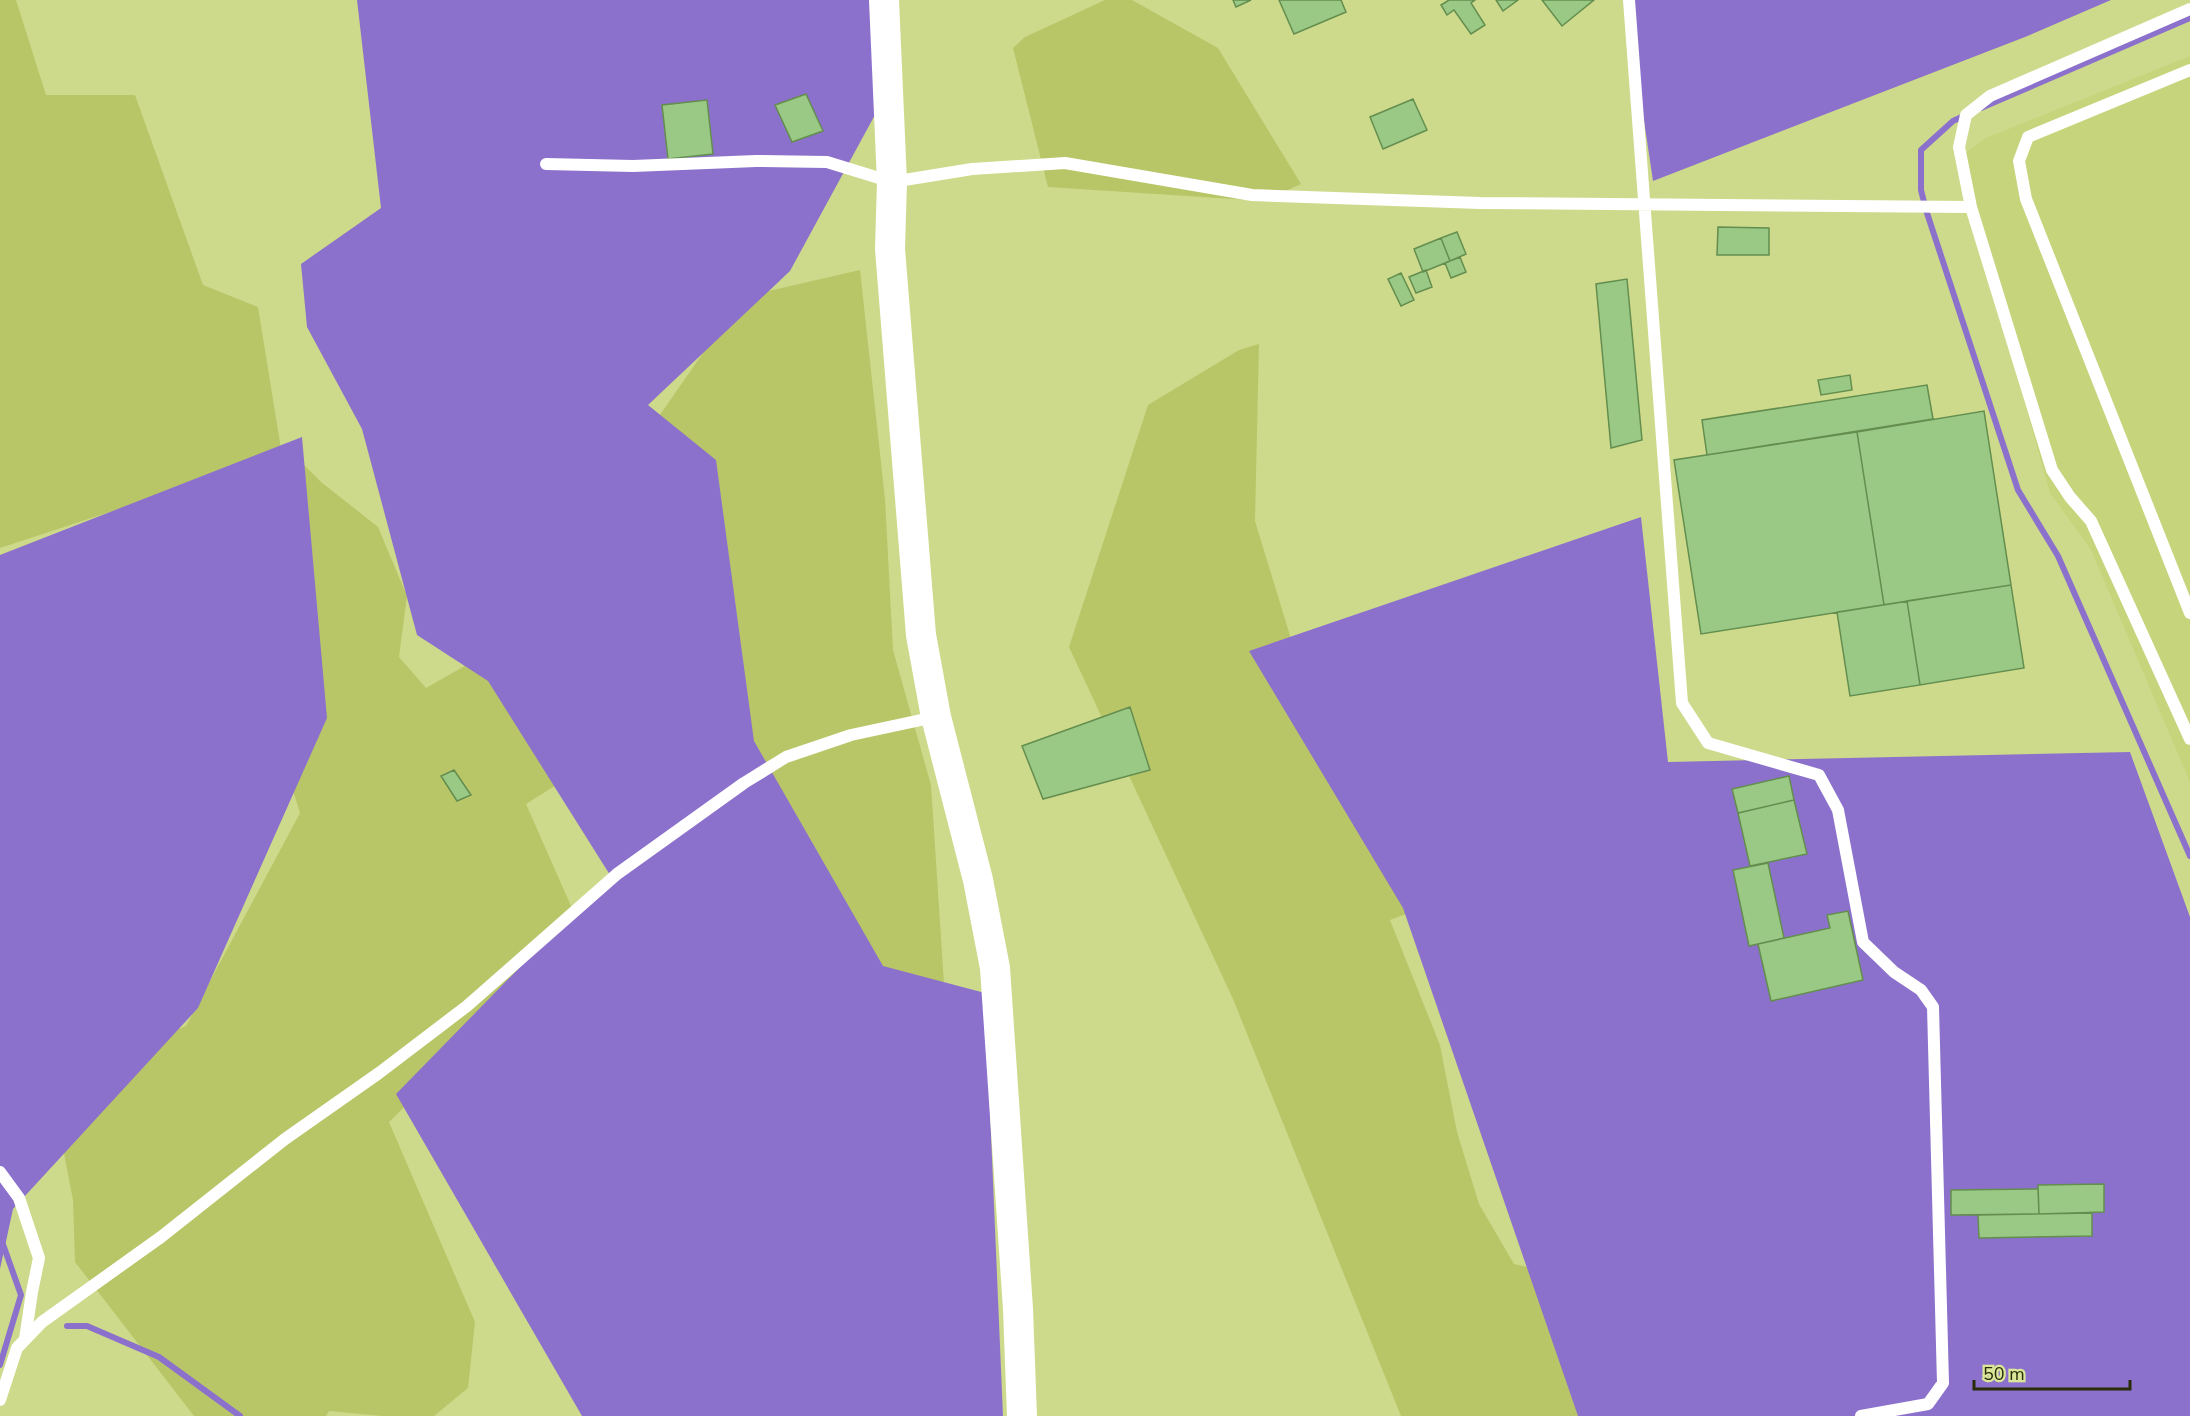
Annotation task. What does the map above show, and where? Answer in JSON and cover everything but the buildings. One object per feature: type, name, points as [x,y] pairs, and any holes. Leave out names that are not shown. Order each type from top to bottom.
[{"type":"street","points":[[884,0],[892,182],[890,249],[921,634],[936,717],[978,880],[995,968],[1018,1310],[1022,1416]]},
{"type":"lane","points":[[1629,0],[1682,703],[1708,743],[1819,775],[1838,810],[1863,942],[1894,972],[1921,990],[1933,1007],[1943,1383],[1928,1404],[1861,1416]]},
{"type":"lane","points":[[2190,9],[1990,96],[1966,116],[1959,147],[1971,207],[2052,470],[2070,497],[2091,521],[2190,739]]},
{"type":"lane","points":[[2190,70],[2028,137],[2019,161],[2026,199],[2190,613]]},
{"type":"lane","points":[[546,164],[633,166],[756,161],[827,162],[892,182],[972,169],[1065,163],[1252,195],[1480,203],[1971,207]]},
{"type":"lane","points":[[0,1400],[17,1348],[42,1322],[161,1237],[285,1139],[379,1073],[467,1006],[617,874],[744,783],[786,757],[851,735],[936,717]]},
{"type":"lane","points":[[0,1172],[19,1198],[39,1258],[25,1339]]},
{"type":"shaded area","points":[[0,0],[16,0],[46,95],[135,95],[203,285],[258,307],[282,455],[290,451],[321,482],[378,527],[407,596],[399,657],[426,688],[648,562],[648,432],[742,297],[860,270],[885,499],[893,650],[931,785],[947,1029],[827,942],[668,715],[526,804],[583,933],[389,1122],[475,1322],[468,1388],[434,1416],[382,1416],[329,1411],[326,1416],[194,1416],[75,1262],[73,1200],[50,1080],[186,1026],[300,813],[233,597],[220,476],[0,548]]},
{"type":"shaded area","points":[[357,0],[878,0],[882,102],[790,271],[648,405],[716,460],[754,741],[883,966],[985,993],[1003,1416],[582,1416],[396,1094],[610,875],[488,681],[417,635],[362,429],[307,327],[301,264],[381,208]]},
{"type":"shaded area","points":[[1105,0],[1132,0],[1218,48],[1301,184],[1264,201],[1048,187],[1013,48],[1025,37]]},
{"type":"shaded area","points":[[1626,0],[2111,0],[2025,37],[1653,181]]},
{"type":"shaded area","points":[[2190,56],[2190,782],[2091,550],[2050,493],[1956,160],[1986,138]]},
{"type":"shaded area","points":[[1259,344],[1255,521],[1310,701],[1449,898],[1390,920],[1440,1045],[1457,1132],[1479,1204],[1514,1264],[1558,1274],[1579,1416],[1401,1416],[1233,999],[1069,647],[1148,405],[1239,350]]},
{"type":"shaded area","points":[[302,437],[327,718],[198,1008],[13,1209],[0,1269],[0,555]]},
{"type":"shaded area","points":[[1641,517],[1668,762],[2130,752],[2190,917],[2190,1416],[1578,1416],[1403,908],[1249,651]]},
{"type":"waterway","points":[[1981,108],[2190,18]]},
{"type":"waterway","points":[[1966,115],[1953,121],[1921,150],[1921,190],[1926,210],[2018,490],[2058,556],[2190,856]]},
{"type":"waterway","points":[[0,1236],[21,1295],[0,1365]]},
{"type":"waterway","points":[[67,1326],[87,1326],[159,1357],[240,1416]]}]
